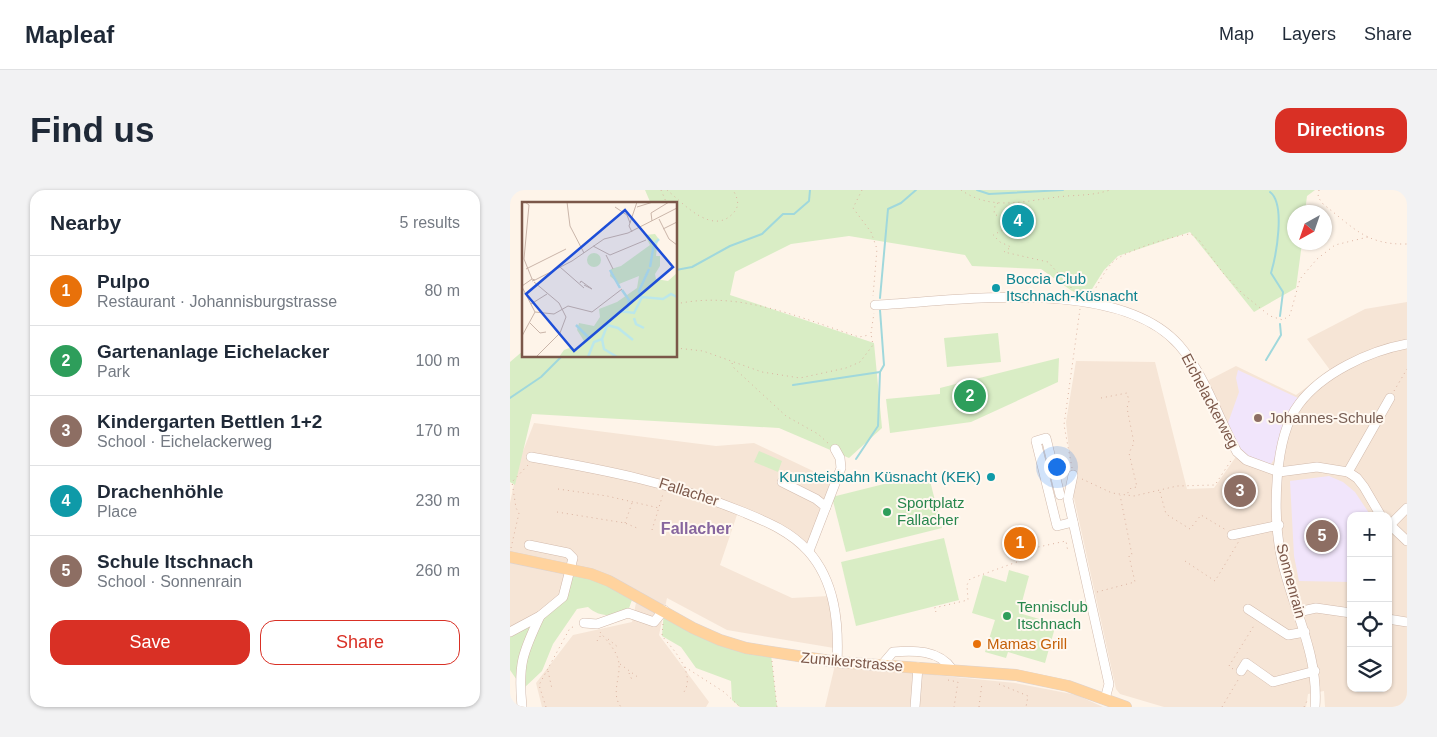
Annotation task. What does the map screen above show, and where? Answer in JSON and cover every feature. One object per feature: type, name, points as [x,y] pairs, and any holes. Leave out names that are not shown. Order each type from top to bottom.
[{"type":"main road","name":"Zumikerstrasse","points":[[510,557],[591,574],[626,589],[693,628],[720,640],[772,653],[837,662],[918,667],[950,674],[983,672],[1016,674],[1051,682],[1126,707]]},
{"type":"street","name":"Eichelackerweg","points":[[875,305],[1039,298],[1083,302],[1140,316],[1168,333],[1190,361],[1237,452],[1246,460],[1279,472],[1317,467],[1348,472]]},
{"type":"street","name":"Sonnenrain","points":[[1315,707],[1315,672],[1281,554],[1278,525],[1279,472],[1289,422],[1299,404],[1317,386],[1370,355],[1407,344]]},
{"type":"street","points":[[1379,512],[1364,487],[1357,478],[1348,472],[1390,398]]},
{"type":"street","points":[[1060,495],[1046,438],[1036,441],[1057,526],[1073,522]]},
{"type":"street","points":[[809,551],[841,468],[840,458],[835,449]]},
{"type":"street","name":"Fallacher","points":[[531,457],[624,474],[666,484],[712,499],[777,526],[793,536],[809,551],[825,578],[832,595],[836,612],[837,662]]},
{"type":"street","points":[[1074,475],[1068,499],[1108,684],[1105,699]]},
{"type":"street","points":[[782,482],[816,499],[826,507]]},
{"type":"street","points":[[1050,497],[1070,492]]},
{"type":"street","points":[[1392,521],[1407,508]]},
{"type":"street","points":[[1232,534],[1278,525]]},
{"type":"street","points":[[1392,527],[1407,541]]},
{"type":"street","points":[[510,632],[540,616],[563,597],[571,570],[573,558],[568,553],[529,545]]},
{"type":"street","points":[[1298,612],[1316,608],[1347,612]]},
{"type":"street","points":[[1248,609],[1288,635],[1305,632]]},
{"type":"street","points":[[584,623],[597,624],[628,613],[654,622],[664,610]]},
{"type":"street","points":[[522,707],[519,676],[524,650],[540,616]]},
{"type":"street","points":[[1392,620],[1407,622]]},
{"type":"street","points":[[881,666],[893,652],[931,653],[946,661],[950,674]]},
{"type":"street","points":[[1241,671],[1246,663],[1273,682],[1315,672]]},
{"type":"street","points":[[915,707],[918,667]]},
{"type":"path","points":[[661,190],[666,202]]},
{"type":"path","points":[[667,190],[702,217],[716,222],[729,218],[737,208],[737,197],[733,190]]},
{"type":"path","points":[[678,348],[703,351],[762,372],[800,378],[846,368],[860,362],[873,345],[870,334],[875,305],[873,299],[877,248],[871,232],[853,208],[862,190]]},
{"type":"path","points":[[961,190],[982,201],[1014,204],[1068,196],[1094,195],[1110,190]]},
{"type":"path","points":[[1319,190],[1318,196],[1323,204],[1368,238],[1386,244],[1407,244]]},
{"type":"path","points":[[998,203],[995,205],[994,214],[1015,224],[993,236],[1011,247],[1004,252],[1048,262],[1083,302]]},
{"type":"path","points":[[1237,452],[1215,485],[1193,485],[1126,495],[1112,493],[1074,475],[1064,425],[1083,302],[1118,258],[1160,242],[1191,234],[1199,240],[1223,273],[1243,294],[1270,316],[1283,320],[1290,315],[1300,279],[1317,259],[1335,245],[1368,238]]},
{"type":"path","points":[[678,304],[713,299],[758,305],[859,337],[870,334]]},
{"type":"path","points":[[732,362],[734,368],[784,414],[818,434],[835,449]]},
{"type":"path","points":[[1390,398],[1407,368]]},
{"type":"path","points":[[1100,398],[1128,393],[1130,401],[1126,408],[1134,443],[1129,453],[1137,487],[1131,488],[1126,495]]},
{"type":"path","points":[[510,550],[519,513],[516,508],[511,482],[528,466],[531,457]]},
{"type":"path","points":[[652,530],[666,484]]},
{"type":"path","points":[[558,489],[659,508]]},
{"type":"path","points":[[1160,491],[1166,514],[1190,530],[1201,515],[1232,534]]},
{"type":"path","points":[[1089,594],[1135,582],[1129,556],[1132,555],[1120,494]]},
{"type":"path","points":[[625,523],[632,502]]},
{"type":"path","points":[[557,512],[625,523],[636,528]]},
{"type":"path","points":[[1185,561],[1215,582],[1245,532]]},
{"type":"path","points":[[936,612],[934,608],[968,600],[968,581],[1025,559],[1029,549],[1066,541],[1068,552]]},
{"type":"path","points":[[664,610],[662,636],[684,662],[687,688],[684,692]]},
{"type":"path","points":[[1222,707],[1241,676],[1241,671],[1236,671],[1229,666],[1260,617]]},
{"type":"path","points":[[546,707],[539,685],[570,628],[584,623]]},
{"type":"path","points":[[597,624],[602,634],[620,648]]},
{"type":"path","points":[[597,640],[602,634]]},
{"type":"path","points":[[608,639],[619,664],[629,673],[639,678]]},
{"type":"path","points":[[772,659],[777,707]]},
{"type":"path","points":[[617,707],[615,688],[619,664]]},
{"type":"path","points":[[685,667],[724,692],[740,707]]},
{"type":"path","points":[[548,670],[552,689]]},
{"type":"path","points":[[980,707],[983,672]]},
{"type":"path","points":[[629,673],[633,682]]},
{"type":"path","points":[[950,674],[958,682],[954,707]]},
{"type":"path","points":[[998,683],[1028,696],[1026,707]]},
{"type":"path","points":[[1304,707],[1308,699]]},
{"type":"path","points":[[618,704],[621,707]]},
{"type":"shaded area","points":[[1407,302],[1407,707],[1325,707],[1324,691],[1308,694],[1306,707],[1164,707],[1120,694],[1116,689],[1074,498],[1066,422],[1076,361],[1155,362],[1187,489],[1214,488],[1240,451],[1205,382],[1236,366],[1296,395],[1330,370],[1307,339],[1365,309]]},
{"type":"shaded area","name":"Johannes-Schule","points":[[1238,370],[1298,398],[1288,413],[1275,458],[1271,464],[1248,458],[1239,448],[1228,423],[1239,392],[1236,378]]},
{"type":"shaded area","points":[[534,423],[716,446],[754,443],[832,480],[807,545],[740,506],[720,565],[792,598],[829,596],[834,613],[834,648],[727,630],[667,598],[659,635],[709,702],[706,707],[542,707],[536,683],[573,635],[632,622],[637,598],[563,597],[510,632],[510,503],[518,464]]},
{"type":"shaded area","points":[[1329,476],[1343,482],[1355,492],[1368,512],[1347,512],[1347,582],[1299,581],[1294,556],[1290,481]]},
{"type":"shaded area","points":[[835,665],[1015,683],[1077,695],[1103,707],[825,707]]},
{"type":"green space","points":[[645,190],[1315,190],[1307,196],[1306,205],[1287,205],[1287,250],[1301,250],[1296,288],[1254,312],[1190,232],[1118,256],[1104,270],[1087,297],[1072,291],[1041,269],[972,266],[965,255],[849,236],[791,244],[735,272],[730,295],[874,343],[882,428],[849,458],[779,428],[532,414],[515,485],[510,482],[510,362],[522,352],[522,358],[678,358],[678,202],[650,202]]},
{"type":"green space","points":[[998,333],[1001,362],[947,367],[944,338]]},
{"type":"green space","points":[[1059,358],[1058,382],[971,422],[890,433],[886,399],[940,394],[940,388]]},
{"type":"green space","points":[[759,451],[782,461],[778,472],[754,462]]},
{"type":"green space","name":"Sportplatz Fallacher","points":[[928,473],[942,528],[846,552],[832,497]]},
{"type":"green space","points":[[944,538],[959,600],[856,626],[841,562]]},
{"type":"green space","points":[[571,570],[633,597],[628,611],[607,615],[597,613],[588,607],[577,609],[553,644],[542,671],[523,689],[510,670],[510,632],[554,606]]},
{"type":"green space","name":"Tennisclub Itschnach","points":[[1009,570],[1029,576],[1019,613],[1056,624],[1045,663],[1008,652],[1006,658],[985,652],[995,620],[972,613],[983,575],[1006,582]]},
{"type":"green space","points":[[664,610],[693,628],[771,654],[777,707],[740,707],[732,700],[731,681],[696,668],[681,647],[662,636]]},
{"type":"waterway","points":[[678,270],[692,267],[730,246],[762,234],[783,214],[794,214],[809,201],[810,190]]},
{"type":"waterway","points":[[880,298],[888,209],[901,203],[916,190]]},
{"type":"waterway","points":[[977,190],[989,194],[1063,190]]},
{"type":"waterway","points":[[1270,192],[1275,198],[1279,218],[1277,243],[1271,273],[1283,292],[1280,316]]},
{"type":"waterway","points":[[856,459],[878,426],[880,372],[884,365],[880,310]]},
{"type":"waterway","points":[[1266,360],[1281,335],[1280,324]]},
{"type":"waterway","points":[[510,398],[541,377],[560,358]]},
{"type":"waterway","points":[[793,385],[880,372]]},
{"type":"place","name":"Drachenhöhle","points":[[1018,221]]},
{"type":"place","name":"Boccia Club Itschnach-Küsnacht","points":[[996,288]]},
{"type":"place","name":"Gartenanlage Eichelacker","points":[[970,396]]},
{"type":"place","name":"Johannes-Schule","points":[[1258,418]]},
{"type":"place","name":"Kunsteisbahn Küsnacht (KEK)","points":[[991,477]]},
{"type":"place","name":"Kindergarten Bettlen 1+2","points":[[1240,491]]},
{"type":"place","name":"Sportplatz Fallacher","points":[[887,512]]},
{"type":"place","name":"Schule Itschnach","points":[[1322,536]]},
{"type":"place","name":"Pulpo","points":[[1020,543]]},
{"type":"place","name":"Tennisclub Itschnach","points":[[1007,616]]},
{"type":"place","name":"Mamas Grill","points":[[977,644]]},
{"type":"district","name":"Fallacher","points":[[696,528]]}]
